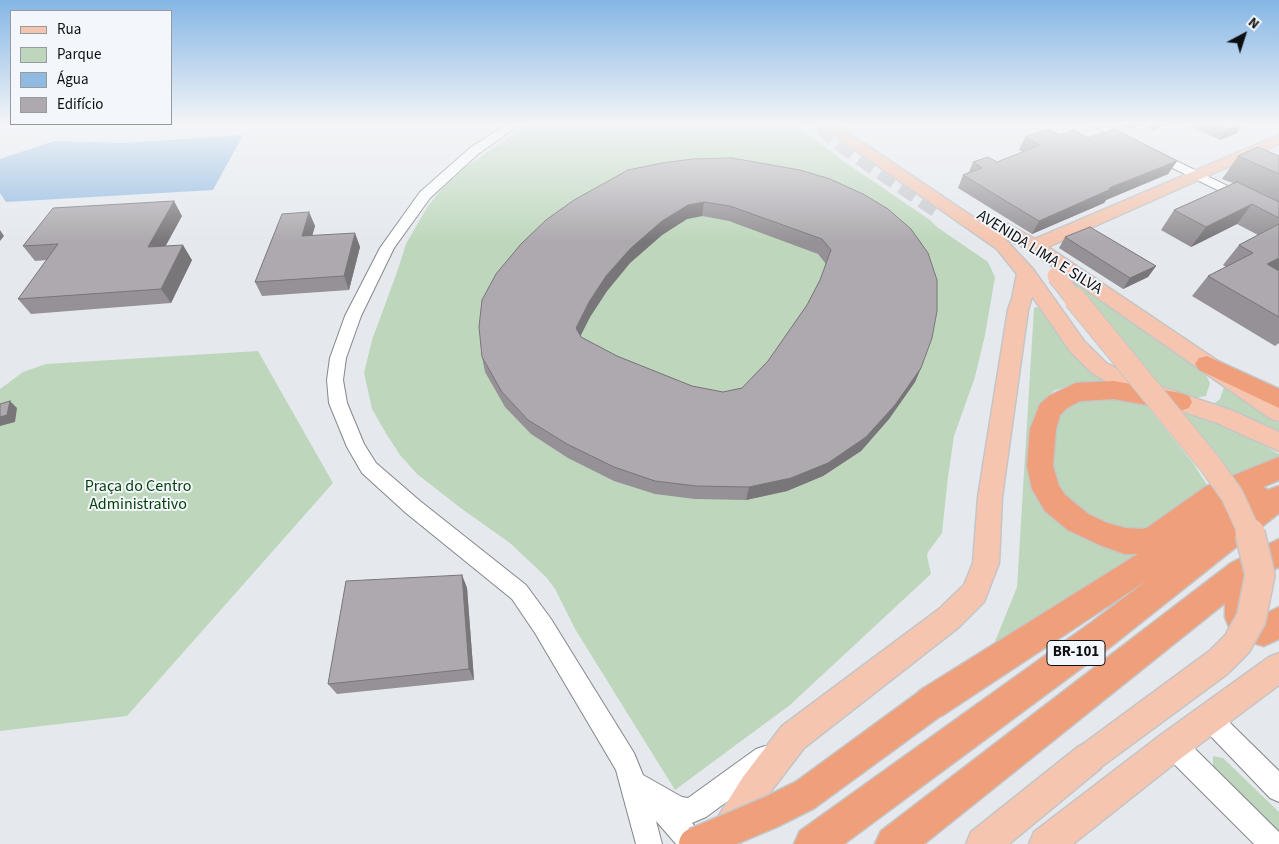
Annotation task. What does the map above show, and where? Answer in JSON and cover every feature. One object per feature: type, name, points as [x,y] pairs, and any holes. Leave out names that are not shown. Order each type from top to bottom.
[{"type":"highway","points":[[1204,362],[1270,400]]},
{"type":"highway","points":[[1180,402],[1114,390],[1076,392],[1058,402],[1048,411],[1043,429],[1040,466],[1046,489],[1055,503],[1078,522],[1100,534],[1125,541],[1142,542],[1155,538],[1166,531],[1215,495],[1279,468]]},
{"type":"highway","points":[[694,844],[771,812],[805,795],[931,703],[1209,525],[1241,502],[1279,485]]},
{"type":"highway","name":"BR-101","points":[[813,844],[1103,634],[1279,497]]},
{"type":"highway","name":"BR-101","points":[[894,844],[1139,650],[1241,572],[1279,552]]},
{"type":"highway","points":[[1241,572],[1240,618],[1242,622],[1254,629],[1264,631],[1279,622]]},
{"type":"main road","name":"AVENIDA LIMA E SILVA","points":[[884,163],[995,238],[1010,251],[1077,346],[1099,368],[1133,386],[1243,424],[1279,442]]},
{"type":"main road","name":"AVENIDA LIMA E SILVA","points":[[901,163],[1006,232],[1035,246],[1204,362],[1215,378],[1217,391],[1214,396],[1205,401],[1180,402]]},
{"type":"main road","points":[[1035,246],[1220,163]]},
{"type":"main road","points":[[942,213],[1000,255],[1009,268],[1018,310]]},
{"type":"main road","points":[[983,844],[1090,757],[1219,662],[1237,644],[1251,619],[1260,575],[1250,533],[1232,495],[1210,464],[1056,276],[1006,232]]},
{"type":"main road","points":[[721,844],[754,788],[793,736],[949,618],[974,593],[986,563],[990,497],[1018,310],[1022,299],[1026,273]]},
{"type":"main road","points":[[1270,400],[1279,413]]},
{"type":"main road","points":[[1046,844],[1173,745],[1279,667]]},
{"type":"street","points":[[460,163],[424,194],[386,248],[360,302],[338,358],[335,380],[338,403],[356,447],[369,468],[519,592],[570,668],[637,781],[694,844]]},
{"type":"street","points":[[1174,163],[1279,216]]},
{"type":"street","points":[[1209,718],[1279,789]]},
{"type":"street","points":[[637,781],[678,809],[688,811],[697,808],[793,736]]},
{"type":"street","points":[[1173,745],[1272,844]]},
{"type":"street","points":[[637,781],[649,844]]},
{"type":"green space","points":[[471,163],[847,163],[988,262],[995,277],[985,335],[975,377],[954,436],[942,533],[927,556],[931,574],[790,705],[675,790],[575,629],[555,589],[546,577],[510,543],[417,474],[400,455],[372,409],[364,373],[372,340],[406,244],[428,206],[443,188]]},
{"type":"green space","points":[[1061,270],[1205,373],[1210,383],[1206,396],[1190,399],[1162,390]]},
{"type":"green space","points":[[1034,308],[1045,309],[1118,385],[1077,384],[1055,390],[1042,401],[1033,424],[1037,497],[1159,543],[994,644],[1017,587]]},
{"type":"green space","name":"Praça do Centro Administrativo","points":[[258,351],[333,483],[127,716],[0,731],[0,389],[23,372],[46,364]]},
{"type":"green space","points":[[1224,387],[1279,423],[1279,434],[1212,405],[1220,399]]},
{"type":"green space","points":[[1106,396],[1144,402],[1193,463],[1211,491],[1146,533],[1107,527],[1060,495],[1047,458],[1061,411],[1087,397]]},
{"type":"green space","points":[[1177,411],[1239,431],[1279,454],[1279,457],[1235,482]]},
{"type":"green space","points":[[1213,756],[1223,758],[1279,812],[1279,835],[1213,770]]},
{"type":"water","points":[[0,163],[228,163],[213,190],[6,202],[0,193]]},
{"type":"building","points":[[660,163],[763,163],[800,170],[830,179],[863,194],[888,209],[911,229],[928,253],[937,280],[937,311],[932,338],[921,368],[895,405],[866,437],[828,463],[791,478],[749,487],[696,486],[655,481],[614,467],[567,444],[528,420],[502,392],[482,357],[479,327],[482,300],[496,274],[521,244],[546,220],[574,200],[628,170]],"holes":[[[704,202],[730,206],[822,239],[831,250],[820,280],[807,305],[768,361],[742,388],[723,392],[692,386],[617,356],[581,337],[576,328],[589,302],[606,276],[630,249],[662,221],[688,205]]]},
{"type":"building","points":[[975,163],[1171,163],[1109,188],[1111,189],[1039,221],[963,175],[982,168]]},
{"type":"building","points":[[1255,163],[1279,163],[1279,174]]},
{"type":"building","points":[[1237,182],[1279,202],[1279,218],[1252,204],[1206,227],[1174,210]]},
{"type":"building","points":[[174,201],[148,247],[183,245],[161,289],[18,299],[58,244],[23,246],[53,208]]},
{"type":"building","points":[[309,212],[302,236],[355,233],[344,276],[255,282],[282,214]]},
{"type":"building","points":[[1279,224],[1279,258],[1267,264],[1279,271],[1279,317],[1208,276],[1253,253],[1239,245]]},
{"type":"building","points":[[1090,227],[1156,266],[1130,278],[1065,237]]},
{"type":"building","points":[[10,401],[7,415],[0,417],[0,404]]},
{"type":"building","points":[[462,575],[469,669],[328,684],[346,581]]},
{"type":"tunnel","points":[[870,163],[942,213]]}]
